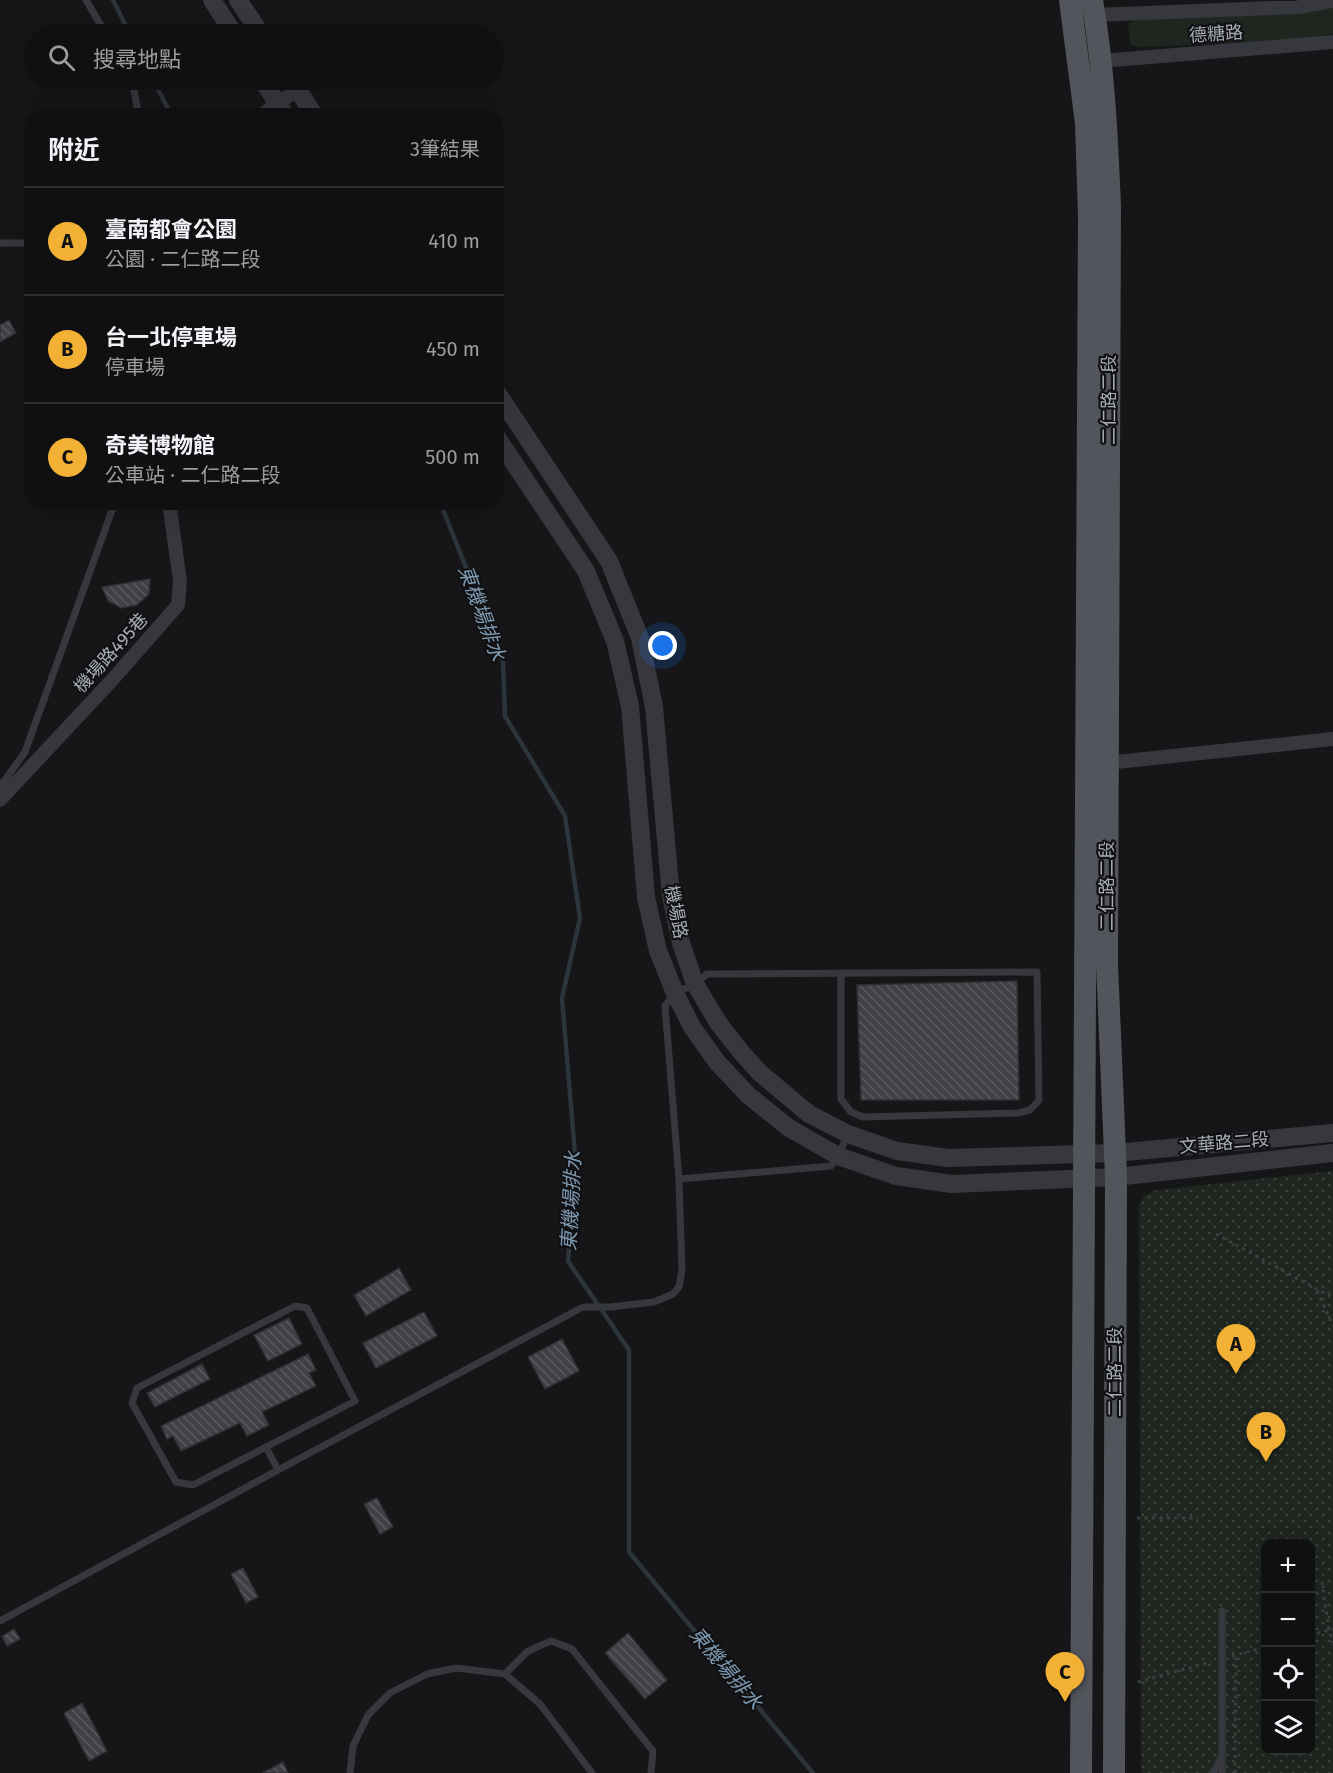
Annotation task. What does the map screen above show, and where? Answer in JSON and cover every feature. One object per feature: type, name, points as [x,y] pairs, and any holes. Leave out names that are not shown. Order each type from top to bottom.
[{"type":"main road","name":"二仁路二段","points":[[1070,0],[1086,123],[1089,216],[1081,1773]]},
{"type":"main road","name":"二仁路二段","points":[[1093,7],[1106,116],[1110,206],[1107,964],[1116,1177],[1114,1773]]},
{"type":"street","points":[[212,0],[228,24]]},
{"type":"street","points":[[238,0],[254,24]]},
{"type":"street","name":"德糖路","points":[[1093,7],[1298,7],[1333,1]]},
{"type":"street","name":"德糖路","points":[[1101,61],[1333,42]]},
{"type":"street","points":[[269,90],[281,108]]},
{"type":"street","points":[[283,108],[292,90]]},
{"type":"street","points":[[298,90],[310,108]]},
{"type":"street","name":"機場路","points":[[504,403],[609,561],[640,638],[654,707],[671,897],[681,943],[696,984],[719,1024],[741,1052],[760,1073],[810,1114],[848,1134],[897,1151],[948,1158],[1115,1153]]},
{"type":"street","name":"機場路","points":[[504,447],[586,571],[615,641],[630,706],[646,897],[658,951],[692,1027],[717,1062],[748,1095],[789,1128],[838,1156],[896,1176],[952,1184],[1116,1177]]},
{"type":"street","name":"機場路495巷","points":[[0,800],[113,679],[178,605],[180,581],[170,510]]},
{"type":"street","points":[[1107,763],[1333,739]]},
{"type":"street","name":"文華路二段","points":[[1115,1153],[1333,1133]]},
{"type":"street","name":"文華路二段","points":[[1116,1177],[1333,1153]]},
{"type":"lane","points":[[86,0],[100,24]]},
{"type":"lane","points":[[134,90],[137,108]]},
{"type":"lane","points":[[0,243],[24,243]]},
{"type":"lane","points":[[0,787],[25,752],[112,510]]},
{"type":"lane","points":[[0,1621],[583,1307],[611,1307],[654,1302],[673,1294],[679,1287],[682,1270],[679,1179],[665,1006],[675,993],[696,984],[707,974],[841,973],[1037,972],[1039,1100],[1030,1110],[1018,1113],[863,1117],[851,1112],[841,1098],[841,973]]},
{"type":"lane","points":[[679,1179],[831,1166],[848,1134]]},
{"type":"lane","points":[[295,1306],[307,1308],[355,1401],[266,1447],[193,1485],[176,1482],[132,1403],[137,1388],[295,1306]]},
{"type":"lane","points":[[266,1447],[278,1470]]},
{"type":"lane","points":[[1222,1611],[1222,1773]]},
{"type":"lane","points":[[505,1674],[528,1651],[551,1641],[572,1649],[653,1751],[651,1773]]},
{"type":"lane","points":[[350,1773],[353,1746],[368,1715],[390,1693],[427,1674],[456,1668],[505,1674],[540,1704],[592,1773]]},
{"type":"lane","points":[[1213,1773],[1221,1757]]},
{"type":"path","points":[[1216,1234],[1333,1298]]},
{"type":"path","points":[[1316,1290],[1333,1326]]},
{"type":"path","points":[[1137,1518],[1198,1518]]},
{"type":"path","points":[[1322,1582],[1333,1643]]},
{"type":"path","points":[[1315,1634],[1331,1630]]},
{"type":"path","points":[[1138,1682],[1261,1648]]},
{"type":"path","points":[[1235,1773],[1236,1655]]},
{"type":"shaded area","points":[[1333,5],[1333,34],[1274,42],[1138,47],[1130,44],[1128,23],[1137,20],[1231,16]]},
{"type":"shaded area","points":[[1333,1171],[1333,1773],[1141,1773],[1139,1205],[1145,1195],[1157,1190]]},
{"type":"building","points":[[9,320],[16,333],[0,342],[0,325]]},
{"type":"building","points":[[150,579],[149,594],[137,605],[121,608],[108,601],[102,587]]},
{"type":"building","points":[[1017,981],[1019,1100],[861,1100],[857,985]]},
{"type":"building","points":[[399,1268],[411,1290],[366,1316],[354,1295]]},
{"type":"building","points":[[424,1312],[437,1336],[376,1368],[363,1343]]},
{"type":"building","points":[[289,1318],[302,1344],[268,1361],[254,1335]]},
{"type":"building","points":[[562,1339],[579,1371],[545,1389],[528,1357]]},
{"type":"building","points":[[308,1354],[316,1370],[309,1373],[316,1386],[262,1412],[269,1425],[247,1436],[240,1423],[181,1451],[173,1436],[167,1439],[161,1426]]},
{"type":"building","points":[[202,1364],[210,1379],[155,1407],[147,1393]]},
{"type":"building","points":[[377,1498],[393,1527],[380,1534],[364,1504]]},
{"type":"building","points":[[243,1568],[258,1597],[246,1603],[231,1574]]},
{"type":"building","points":[[14,1629],[20,1639],[7,1646],[2,1636]]},
{"type":"building","points":[[628,1633],[667,1680],[645,1699],[605,1653]]},
{"type":"building","points":[[82,1703],[107,1751],[89,1761],[64,1713]]},
{"type":"building","points":[[283,1762],[288,1773],[262,1773]]},
{"type":"waterway","name":"東機場排水","points":[[113,0],[125,24]]},
{"type":"waterway","name":"東機場排水","points":[[158,90],[168,108]]},
{"type":"waterway","name":"東機場排水","points":[[443,510],[503,661],[505,716],[565,816],[580,918],[562,998],[576,1166],[568,1261],[629,1350],[629,1552],[813,1773]]},
{"type":"place","name":"臺南都會公園","points":[[1236,1374]]},
{"type":"place","name":"台一北停車場","points":[[1266,1462]]},
{"type":"place","name":"奇美博物館","points":[[1065,1702]]}]
